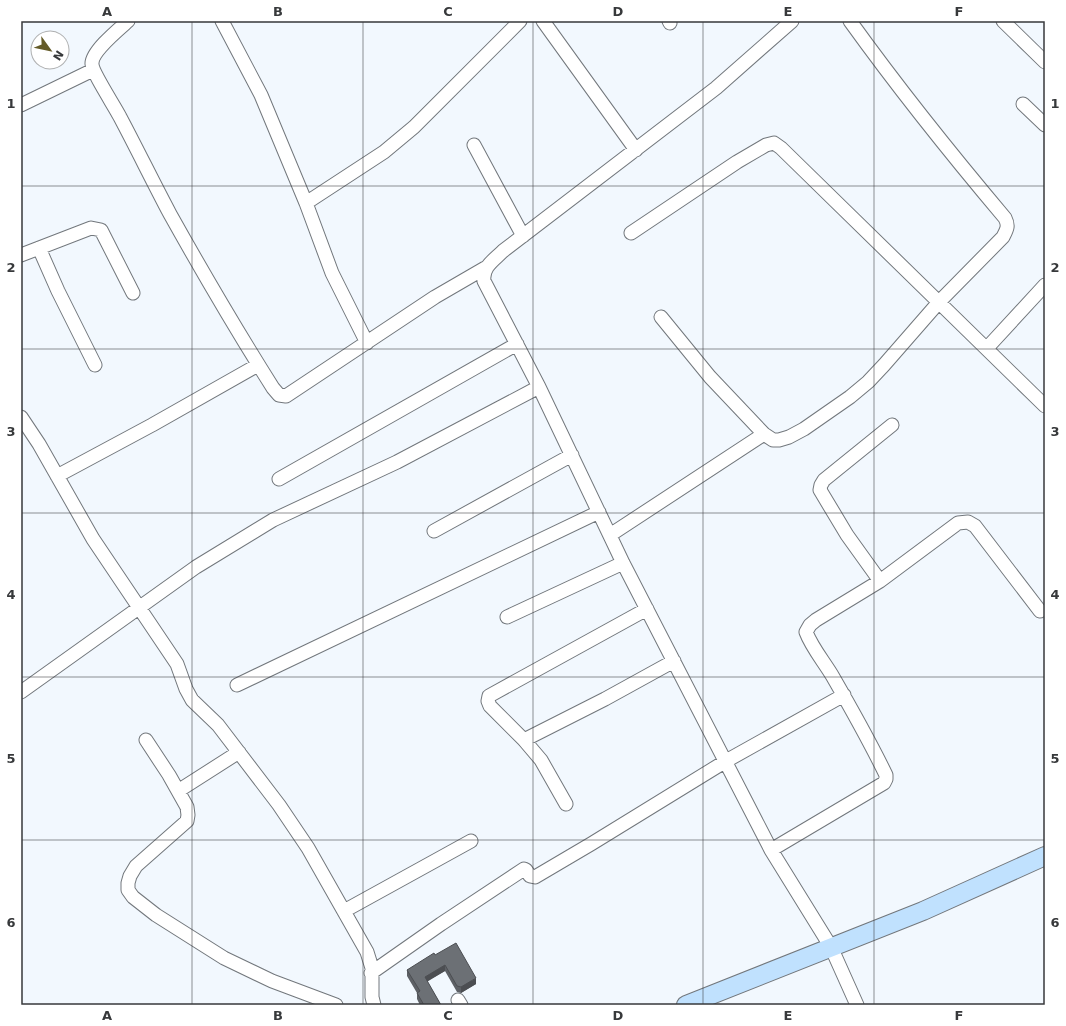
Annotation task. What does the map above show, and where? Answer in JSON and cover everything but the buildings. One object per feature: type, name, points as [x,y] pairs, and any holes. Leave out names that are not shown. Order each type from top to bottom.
[{"type":"main road","points":[[686,1005],[922,910],[1045,856]]},
{"type":"street","points":[[128,21],[101,47],[93,57],[91,63],[93,70],[118,111],[173,219],[222,306],[273,388],[279,395],[286,396],[435,297],[485,268],[503,251],[716,88],[792,21]]},
{"type":"street","points":[[222,21],[261,95],[306,203],[332,273],[366,343]]},
{"type":"street","points":[[306,203],[384,152],[414,127],[520,21]]},
{"type":"street","points":[[543,21],[636,150]]},
{"type":"street","points":[[661,317],[710,377],[764,434],[773,440],[779,440],[789,437],[804,429],[850,397],[868,382],[939,302],[1003,237],[1008,230],[1008,224],[1005,218],[965,171],[877,59],[850,21]]},
{"type":"street","points":[[1003,21],[1045,62]]},
{"type":"street","points":[[21,105],[93,70]]},
{"type":"street","points":[[1023,104],[1045,124]]},
{"type":"street","points":[[631,233],[737,162],[766,145],[774,143],[781,148],[1045,406]]},
{"type":"street","points":[[474,145],[523,236]]},
{"type":"street","points":[[21,255],[91,228],[101,230],[133,293]]},
{"type":"street","points":[[39,248],[58,291],[95,365]]},
{"type":"street","points":[[485,268],[483,275],[484,281],[539,387],[623,563],[771,850],[831,947],[857,1005]]},
{"type":"street","points":[[987,348],[1045,285]]},
{"type":"street","points":[[279,479],[517,344]]},
{"type":"street","points":[[56,476],[152,425],[258,365]]},
{"type":"street","points":[[21,692],[196,567],[273,520],[397,462],[539,387]]},
{"type":"street","points":[[21,417],[39,444],[93,539],[177,664],[186,689],[192,700],[218,725],[279,805],[308,848],[367,952],[372,968],[372,997],[374,1005]]},
{"type":"street","points":[[880,581],[848,535],[820,490],[824,480],[892,424]]},
{"type":"street","points":[[610,535],[764,434]]},
{"type":"street","points":[[434,531],[572,454]]},
{"type":"street","points":[[237,685],[599,512]]},
{"type":"street","points":[[771,850],[884,783],[886,778],[886,775],[864,731],[844,695],[808,638],[806,632],[810,625],[880,581],[958,523],[968,522],[975,526],[1040,611]]},
{"type":"street","points":[[507,617],[623,563]]},
{"type":"street","points":[[566,804],[541,760],[524,740],[490,706],[488,701],[489,696],[647,609]]},
{"type":"street","points":[[524,740],[605,699],[674,661]]},
{"type":"street","points":[[371,973],[520,871],[524,869],[530,876],[535,877],[726,761],[844,695]]},
{"type":"street","points":[[146,740],[169,775],[187,807],[188,815],[187,821],[136,866],[128,883],[128,890],[133,897],[156,915],[224,958],[318,1002],[336,1005]]},
{"type":"street","points":[[178,791],[239,752]]},
{"type":"street","points":[[344,911],[471,841]]}]
